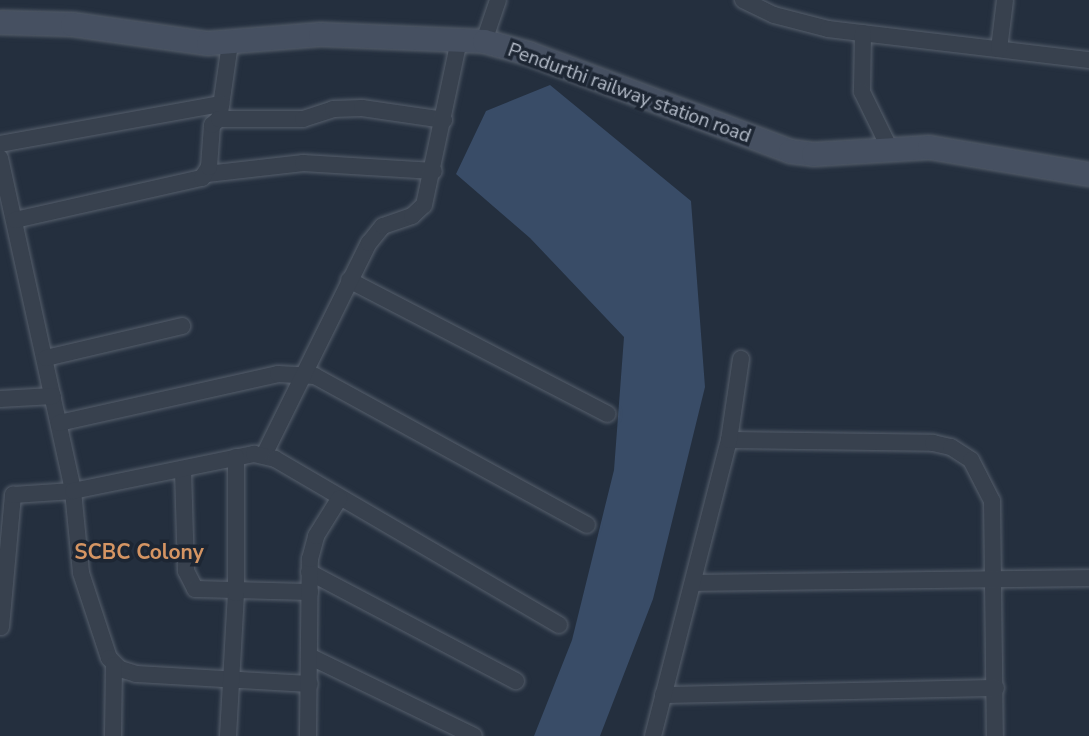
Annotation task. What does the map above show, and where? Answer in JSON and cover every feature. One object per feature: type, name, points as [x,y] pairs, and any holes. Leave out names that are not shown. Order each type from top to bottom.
[{"type":"street","points":[[484,41],[498,0]]},
{"type":"street","points":[[743,0],[798,23],[1089,60]]},
{"type":"street","points":[[999,49],[1005,0]]},
{"type":"street","name":"Pendurthi railway station road","points":[[0,22],[72,24],[230,44],[320,34],[484,41],[528,53],[790,151],[813,154],[889,147],[970,152],[1089,174]]},
{"type":"street","points":[[863,33],[862,92],[889,147]]},
{"type":"street","points":[[264,455],[349,280],[383,226],[412,216],[424,205],[459,40]]},
{"type":"street","points":[[207,174],[210,131],[220,112],[230,44]]},
{"type":"street","points":[[0,144],[220,112],[303,119],[333,108],[362,108],[444,120]]},
{"type":"street","points":[[0,158],[4,194],[15,219],[73,491],[81,573],[114,665],[113,736]]},
{"type":"street","points":[[15,219],[207,174],[303,163],[433,171]]},
{"type":"street","points":[[349,280],[607,414]]},
{"type":"street","points":[[46,358],[182,326]]},
{"type":"street","points":[[653,736],[695,583],[729,440],[741,359]]},
{"type":"street","points":[[59,423],[246,380],[302,374],[349,392],[587,525]]},
{"type":"street","points":[[0,400],[53,396]]},
{"type":"street","points":[[729,440],[933,443],[951,447],[971,460],[988,487],[995,579],[995,736]]},
{"type":"street","points":[[1,627],[11,498],[73,491],[236,457],[264,455],[559,625]]},
{"type":"street","points":[[228,736],[236,593],[236,457]]},
{"type":"street","points":[[183,470],[190,584],[202,592],[310,592]]},
{"type":"street","points":[[308,736],[311,657],[309,572],[316,536],[339,499]]},
{"type":"street","points":[[309,572],[516,681]]},
{"type":"street","points":[[695,583],[1089,578]]},
{"type":"street","points":[[311,657],[474,736]]},
{"type":"street","points":[[114,665],[136,674],[232,677],[310,684]]},
{"type":"street","points":[[663,695],[996,688]]},
{"type":"water","points":[[550,85],[691,201],[705,387],[653,599],[600,736],[534,736],[572,640],[614,470],[624,337],[530,238],[456,174],[486,111]]},
{"type":"district","name":"SCBC Colony","points":[[139,552]]}]
